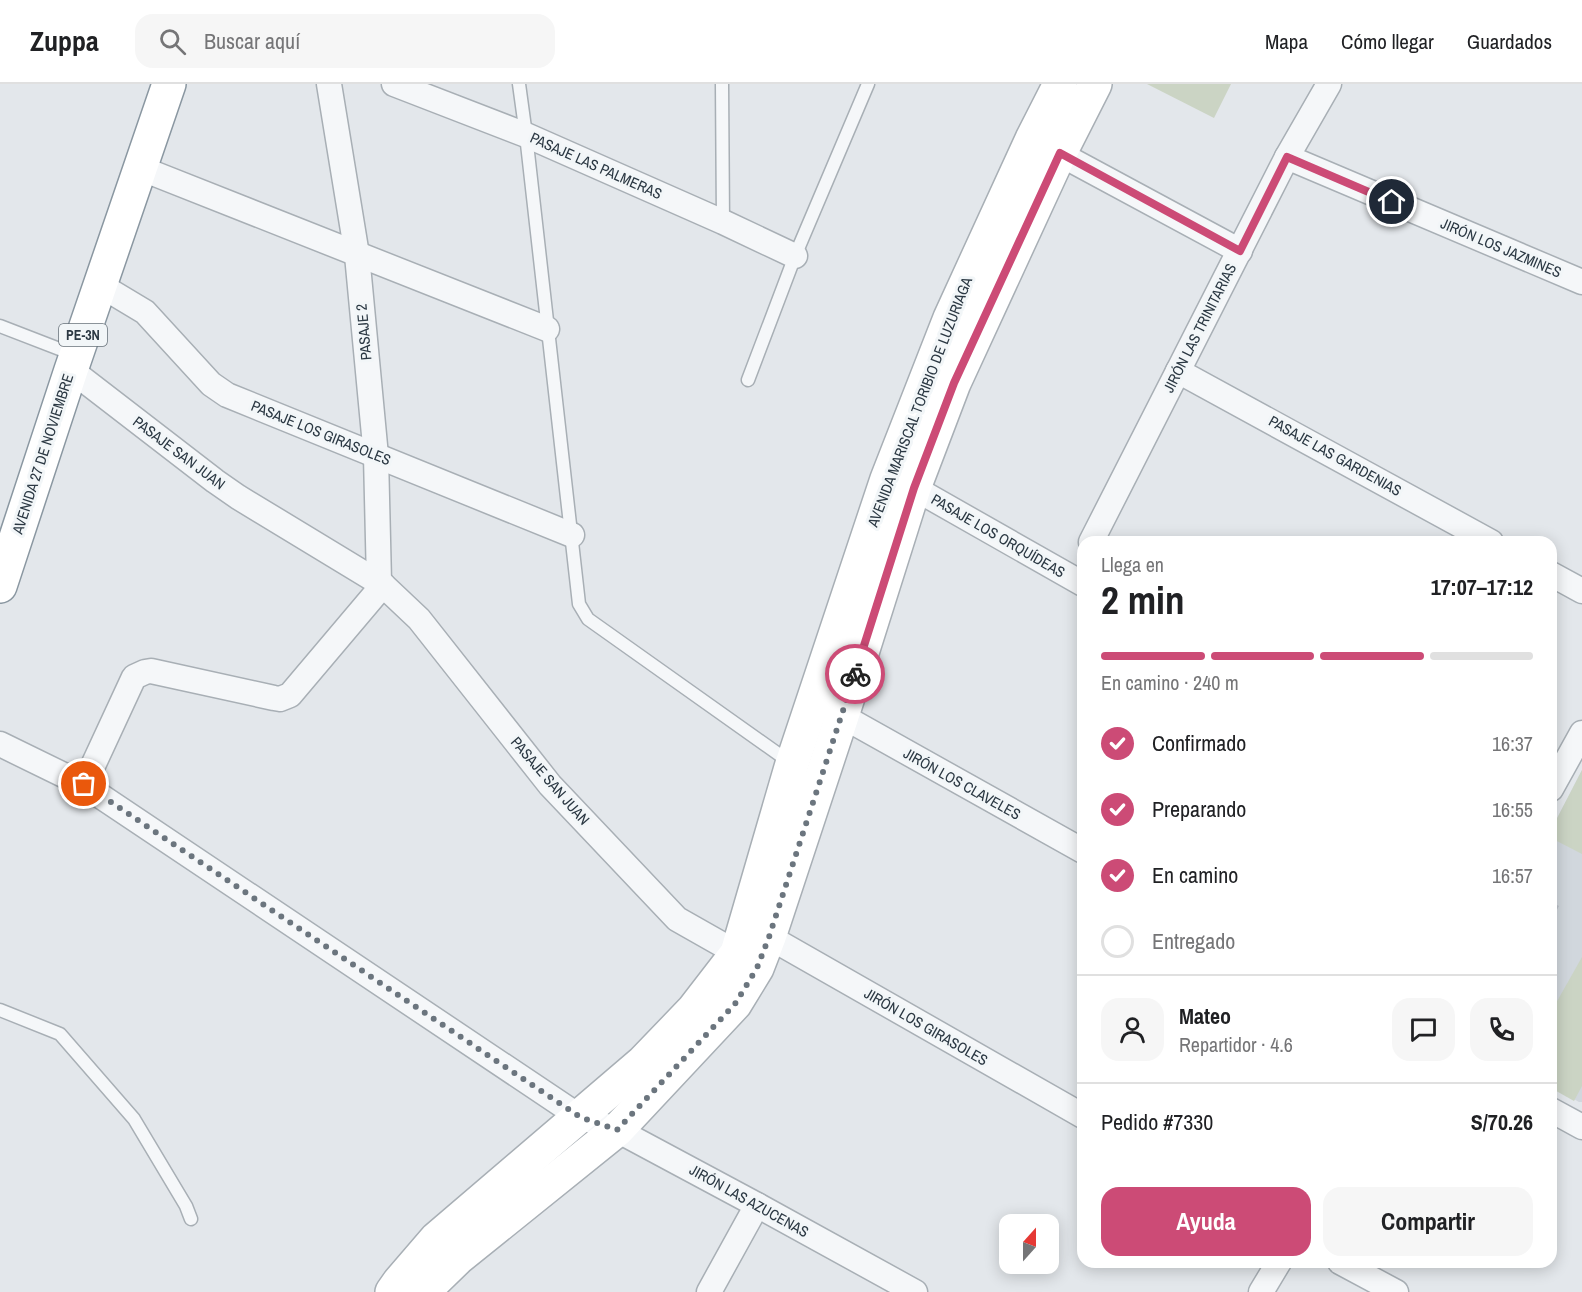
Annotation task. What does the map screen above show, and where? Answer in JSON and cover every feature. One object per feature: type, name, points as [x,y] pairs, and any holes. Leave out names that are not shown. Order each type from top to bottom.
[{"type":"main road","name":"AVENIDA 27 DE NOVIEMBRE","points":[[0,585],[169,84]]},
{"type":"main road","name":"AVENIDA MARISCAL TORIBIO DE LUZURIAGA","points":[[407,1289],[458,1258],[617,1130],[735,1004],[757,968],[842,716],[914,488],[1046,146],[1060,84]]},
{"type":"main road","name":"AVENIDA MARISCAL TORIBIO DE LUZURIAGA","points":[[407,1289],[436,1239],[643,1062],[693,1010],[737,953],[792,764],[887,479],[950,318],[1046,146],[1095,84]]},
{"type":"street","name":"PASAJE 2","points":[[329,84],[357,255],[376,456],[381,583]]},
{"type":"street","name":"PASAJE LAS PALMERAS","points":[[394,84],[526,135],[795,256]]},
{"type":"street","name":"JIRÓN LAS TRINITARIAS","points":[[1093,536],[1287,157],[1329,84]]},
{"type":"street","points":[[1046,146],[1240,251]]},
{"type":"street","name":"JIRÓN LOS JAZMINES","points":[[1287,157],[1582,282]]},
{"type":"street","points":[[140,168],[547,329]]},
{"type":"street","name":"PASAJE LOS GIRASOLES","points":[[100,285],[145,312],[211,384],[227,395],[572,535]]},
{"type":"street","name":"PASAJE SAN JUAN","points":[[74,363],[215,481],[381,583],[419,619],[550,785],[677,919],[737,953]]},
{"type":"street","name":"PASAJE LAS GARDENIAS","points":[[1178,371],[1480,536]]},
{"type":"street","name":"PASAJE LOS ORQUÍDEAS","points":[[914,488],[1077,580]]},
{"type":"street","points":[[1557,577],[1582,591]]},
{"type":"street","points":[[84,784],[134,677],[151,671],[274,698],[285,698],[290,695],[381,583]]},
{"type":"street","name":"JIRÓN LOS CLAVELES","points":[[842,716],[1077,848]]},
{"type":"street","points":[[1557,778],[1582,733]]},
{"type":"street","name":"JIRÓN LAS AZUCENAS","points":[[0,744],[84,784],[580,1117],[617,1130],[915,1292]]},
{"type":"street","name":"JIRÓN LOS GIRASOLES","points":[[769,937],[1077,1113]]},
{"type":"street","points":[[1557,1113],[1582,1127]]},
{"type":"street","points":[[709,1292],[757,1205]]},
{"type":"street","points":[[1261,1292],[1275,1268]]},
{"type":"street","points":[[1351,1268],[1396,1292]]},
{"type":"lane","points":[[519,84],[579,604],[588,619],[792,764]]},
{"type":"lane","points":[[722,84],[723,222]]},
{"type":"lane","points":[[748,380],[795,256],[868,84]]},
{"type":"lane","points":[[0,326],[74,363]]},
{"type":"lane","points":[[0,1010],[60,1034],[134,1119],[186,1206],[191,1220]]},
{"type":"shaded area","points":[[1582,770],[1582,1102],[1557,1089],[1557,818]]},
{"type":"green space","points":[[1147,84],[1231,84],[1214,118]]},
{"type":"green space","points":[[1582,770],[1582,854],[1557,841],[1557,818]]},
{"type":"green space","points":[[1582,957],[1582,1086],[1574,1101],[1557,1091],[1557,1001]]},
{"type":"way so far","points":[[84,784],[580,1117],[617,1130],[735,1004],[757,968],[855,674]]},
{"type":"route","points":[[855,674],[914,488],[954,383],[1060,153],[1240,251],[1287,157],[1392,202]]}]
